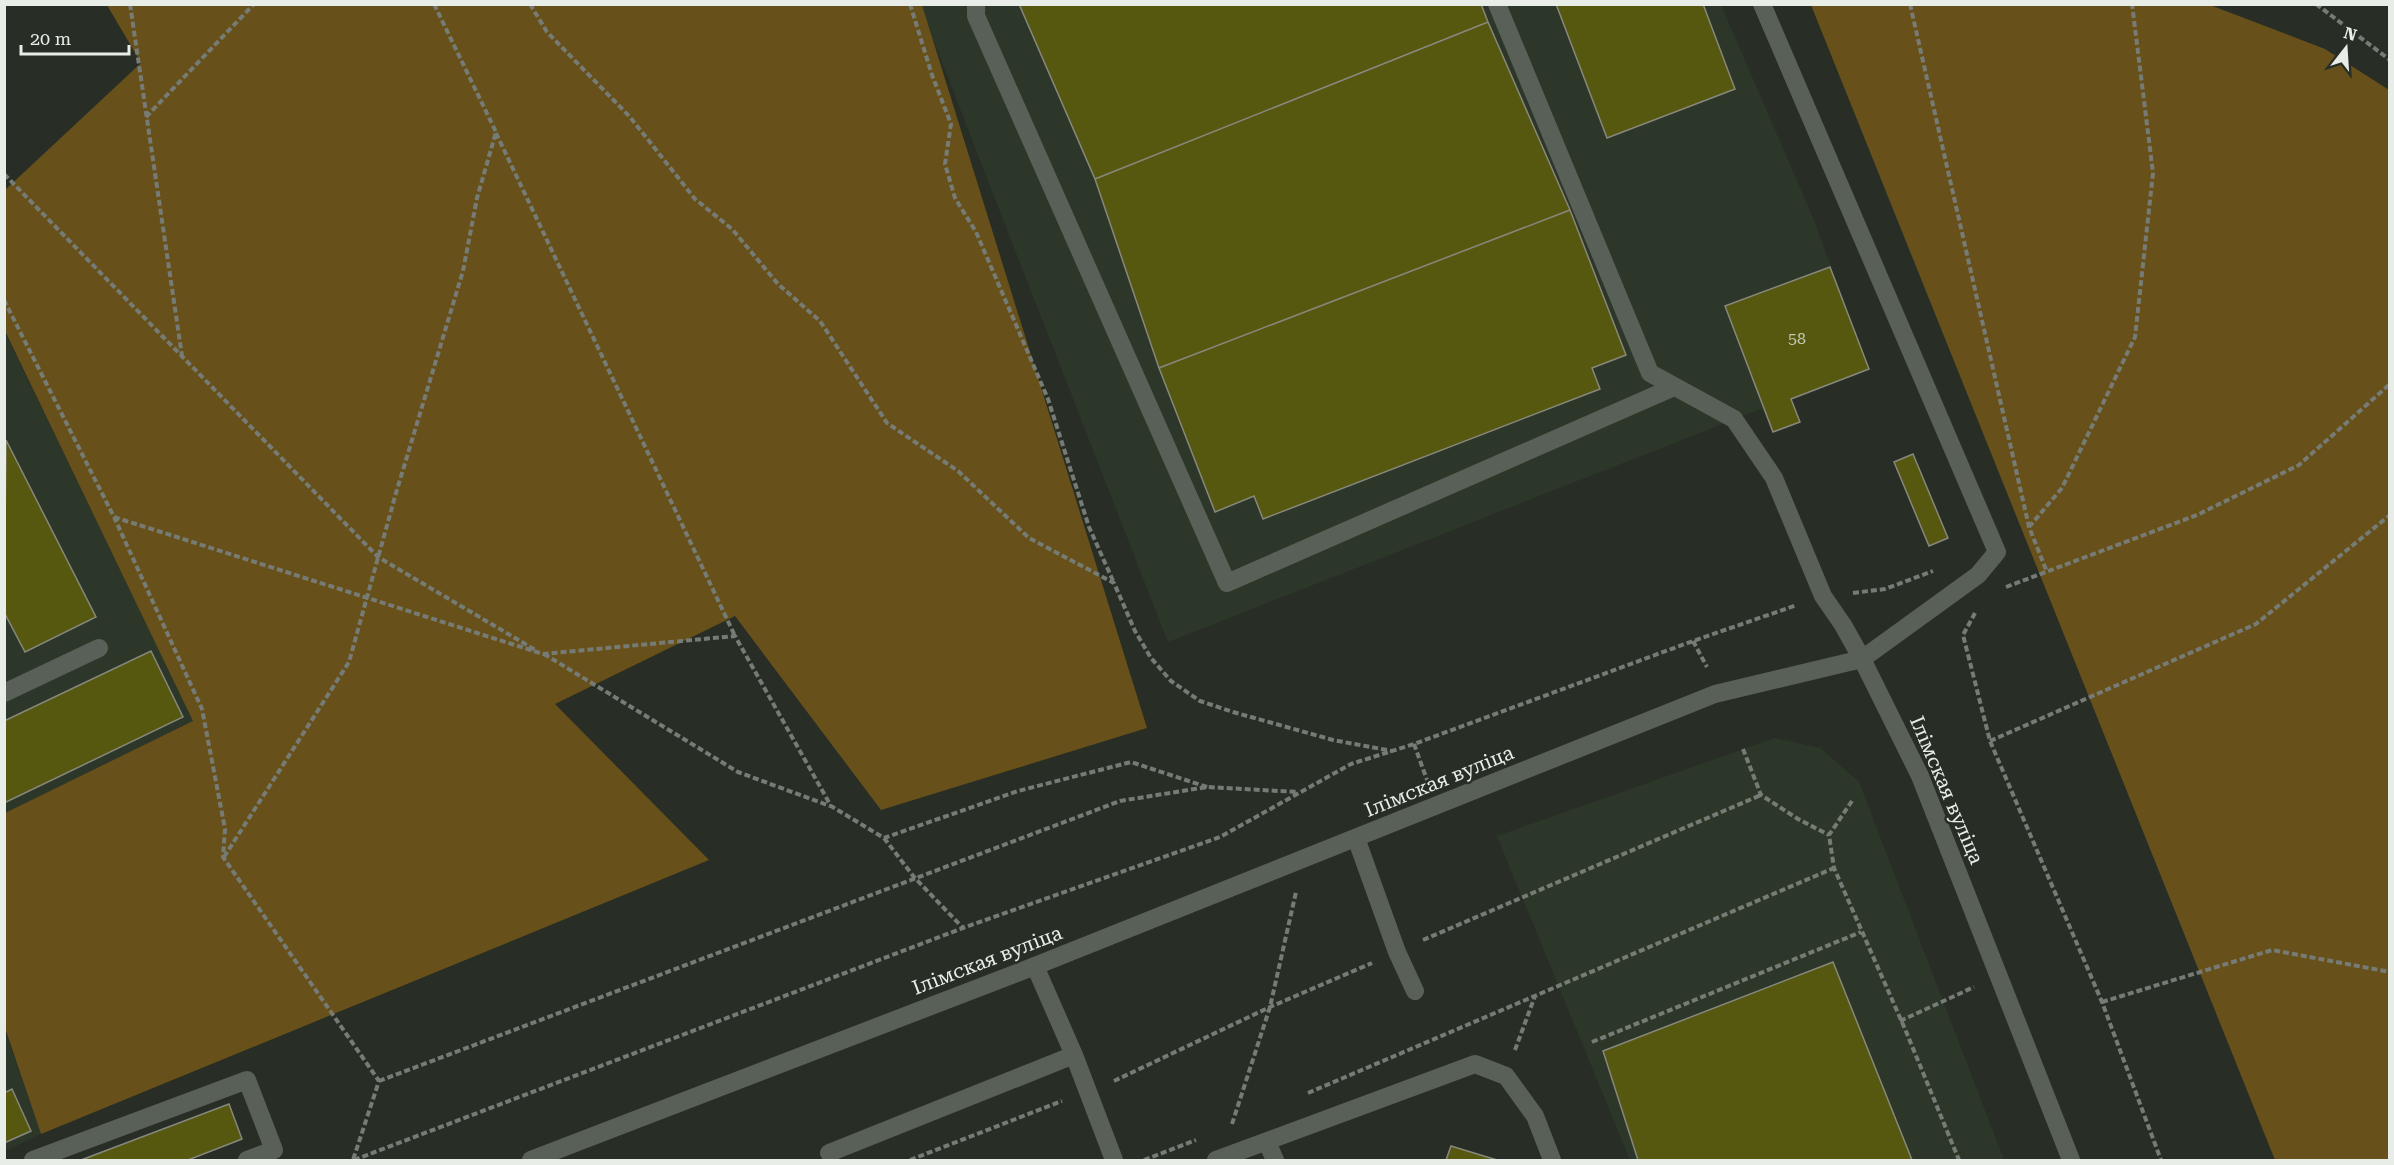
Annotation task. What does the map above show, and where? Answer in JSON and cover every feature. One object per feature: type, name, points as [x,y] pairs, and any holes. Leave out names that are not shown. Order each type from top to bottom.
[{"type":"street","points":[[976,4],[976,16],[1227,583],[1674,387]]},
{"type":"street","points":[[1497,4],[1650,373],[1734,419],[1774,478],[1823,596],[1862,659],[1978,575],[1996,552],[1762,4]]},
{"type":"street","points":[[4,693],[99,648]]},
{"type":"street","name":"Ілімская вуліца","points":[[531,1161],[1035,966],[1715,694],[1862,659],[1920,776],[2071,1161]]},
{"type":"street","points":[[1356,838],[1396,952],[1415,992]]},
{"type":"street","points":[[1035,966],[1074,1055],[1114,1161]]},
{"type":"street","points":[[829,1153],[1074,1055]]},
{"type":"street","points":[[1216,1161],[1475,1064],[1506,1076],[1535,1116],[1552,1161]]},
{"type":"street","points":[[33,1161],[247,1080],[276,1155],[247,1161]]},
{"type":"street","points":[[1267,1142],[1275,1161]]},
{"type":"path","points":[[130,4],[182,356]]},
{"type":"path","points":[[146,118],[254,4]]},
{"type":"path","points":[[434,4],[735,636],[831,806]]},
{"type":"path","points":[[530,4],[534,7],[547,32],[630,117],[695,199],[732,229],[778,284],[820,321],[887,423],[958,471],[1029,538],[1114,583]]},
{"type":"path","points":[[910,4],[928,64],[951,124],[945,164],[955,198],[976,232],[1018,326],[1048,399],[1089,527],[1136,632],[1151,658],[1171,681],[1200,701],[1333,740],[1393,751]]},
{"type":"path","points":[[1910,4],[2030,527],[2047,572],[2197,515],[2299,465],[2390,384]]},
{"type":"path","points":[[2030,527],[2062,488],[2135,337],[2153,173],[2132,4]]},
{"type":"path","points":[[2316,4],[2390,60]]},
{"type":"path","points":[[223,857],[349,662],[366,597],[464,271],[477,198],[496,132]]},
{"type":"path","points":[[4,174],[378,557],[738,772],[831,806],[884,838],[914,877],[963,928]]},
{"type":"path","points":[[4,300],[114,517],[202,709],[225,829],[223,857],[380,1081]]},
{"type":"path","points":[[1990,741],[2256,624],[2390,515]]},
{"type":"path","points":[[114,517],[543,654],[735,636]]},
{"type":"path","points":[[353,1161],[963,928],[1220,837],[1351,764],[1414,744],[1693,641],[1823,596],[1885,589],[1939,569]]},
{"type":"path","points":[[1963,635],[1990,741],[2102,1002],[2160,1161]]},
{"type":"path","points":[[1693,641],[1709,672]]},
{"type":"path","points":[[1414,744],[1437,806]]},
{"type":"path","points":[[1743,749],[1761,795],[1798,819],[1829,835]]},
{"type":"path","points":[[884,838],[1018,791],[1131,762],[1207,787]]},
{"type":"path","points":[[380,1081],[914,877],[1120,801],[1207,787],[1299,792]]},
{"type":"path","points":[[910,1161],[1088,1091],[1270,1007],[1761,795]]},
{"type":"path","points":[[1852,801],[1829,835],[1834,868],[1959,1161]]},
{"type":"path","points":[[1243,1121],[1232,1126],[1270,1007],[1303,859]]},
{"type":"path","points":[[1308,1094],[1834,868]]},
{"type":"path","points":[[1592,1042],[1861,932]]},
{"type":"path","points":[[2102,1002],[2272,950],[2390,972]]},
{"type":"path","points":[[1900,1021],[1999,976]]},
{"type":"path","points":[[1506,1076],[1535,996]]},
{"type":"path","points":[[353,1161],[380,1081]]},
{"type":"path","points":[[1144,1161],[1199,1139]]},
{"type":"shaded area","points":[[922,4],[1721,5],[1813,218],[1869,369],[1791,399],[1800,422],[1773,432],[1763,408],[1168,642],[922,10]]},
{"type":"shaded area","points":[[107,5],[922,5],[1147,728],[881,810],[735,616],[555,704],[709,860],[41,1134],[5,1028],[5,813],[193,721],[5,331],[5,190],[141,63]]},
{"type":"shaded area","points":[[1811,5],[2210,5],[2325,49],[2389,90],[2389,1160],[2275,1160]]},
{"type":"shaded area","points":[[4,331],[194,721],[5,813],[4,813]]},
{"type":"shaded area","points":[[1775,738],[1820,748],[1859,782],[2004,1160],[1630,1160],[1497,836]]},
{"type":"shaded area","points":[[4,1028],[41,1134],[5,1151],[4,1151]]},
{"type":"building","points":[[1019,4],[1481,4],[1488,22],[1095,179]]},
{"type":"building","points":[[1556,4],[1703,4],[1735,89],[1607,138]]},
{"type":"building","points":[[1488,22],[1570,210],[1159,368],[1095,179]]},
{"type":"building","points":[[1570,210],[1626,355],[1592,368],[1600,389],[1263,519],[1254,496],[1215,512],[1159,368]]},
{"type":"building","points":[[1830,267],[1869,369],[1791,399],[1800,422],[1773,432],[1725,306]]},
{"type":"building","points":[[6,440],[96,617],[25,652],[4,612]]},
{"type":"building","points":[[1913,454],[1948,538],[1929,546],[1894,462]]},
{"type":"building","points":[[151,651],[183,717],[4,803],[4,721]]},
{"type":"building","points":[[1833,962],[1912,1160],[1638,1160],[1603,1051]]},
{"type":"building","points":[[12,1089],[31,1131],[4,1143],[4,1093]]},
{"type":"building","points":[[229,1104],[242,1139],[188,1160],[81,1160]]},
{"type":"building","points":[[1451,1146],[1497,1160],[1446,1160]]}]
